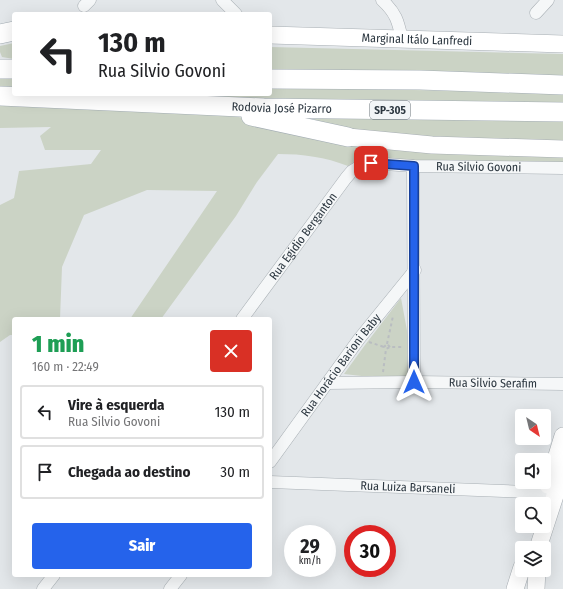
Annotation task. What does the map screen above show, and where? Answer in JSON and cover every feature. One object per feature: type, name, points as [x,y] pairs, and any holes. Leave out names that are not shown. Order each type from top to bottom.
[{"type":"main road","points":[[0,34],[12,32]]},
{"type":"main road","name":"Marginal Itálo Lanfredi","points":[[272,35],[563,44]]},
{"type":"main road","points":[[0,69],[12,69]]},
{"type":"main road","points":[[272,79],[420,80],[563,85]]},
{"type":"main road","name":"Rodovia José Pizarro","points":[[0,96],[216,107],[563,112]]},
{"type":"main road","points":[[216,107],[348,137],[432,145],[563,149]]},
{"type":"main road","points":[[539,541],[548,496],[563,436]]},
{"type":"main road","points":[[548,496],[563,471]]},
{"type":"main road","points":[[515,589],[519,577]]},
{"type":"main road","points":[[536,589],[537,577]]},
{"type":"street","points":[[222,0],[234,12]]},
{"type":"street","points":[[382,0],[388,5],[398,20],[402,39]]},
{"type":"street","points":[[536,12],[548,0]]},
{"type":"street","name":"Rua Silvio Govoni","points":[[371,163],[414,166],[563,168]]},
{"type":"street","name":"Rua Egidio Berganton","points":[[243,317],[346,178],[356,168],[371,163]]},
{"type":"street","points":[[414,166],[414,382]]},
{"type":"street","name":"Rua Horácio Barioni Baby","points":[[272,459],[359,339],[415,270]]},
{"type":"street","name":"Rua Silvio Serafim","points":[[327,382],[563,384]]},
{"type":"street","name":"Rua Luiza Barsaneli","points":[[272,482],[548,496]]},
{"type":"street","points":[[44,589],[53,577]]},
{"type":"street","points":[[170,589],[179,577]]},
{"type":"street","points":[[44,589],[50,589]]},
{"type":"path","points":[[382,382],[386,349],[390,347],[414,346]]},
{"type":"shaded area","points":[[12,43],[12,59],[2,57],[0,46]]},
{"type":"shaded area","points":[[272,47],[563,54],[563,76],[272,70]]},
{"type":"shaded area","points":[[0,75],[12,75],[12,87],[0,86]]},
{"type":"shaded area","points":[[272,87],[563,93],[563,103],[263,99],[198,96],[272,96]]},
{"type":"shaded area","points":[[0,102],[213,111],[256,121],[563,154],[563,164],[373,160],[359,158],[348,166],[331,160],[314,157],[278,154],[257,182],[236,216],[162,317],[131,317],[217,191],[147,190],[84,215],[62,267],[60,317],[12,317],[12,335],[0,342],[0,205],[14,198],[19,171],[91,164],[101,150],[45,150],[40,136],[51,127],[0,128]]},
{"type":"shaded area","points":[[341,116],[563,120],[563,141],[398,136],[331,127],[313,119]]},
{"type":"shaded area","points":[[401,298],[410,347],[409,376],[379,378],[344,374],[365,345]]},
{"type":"route","points":[[371,163],[414,166],[414,382]]}]
